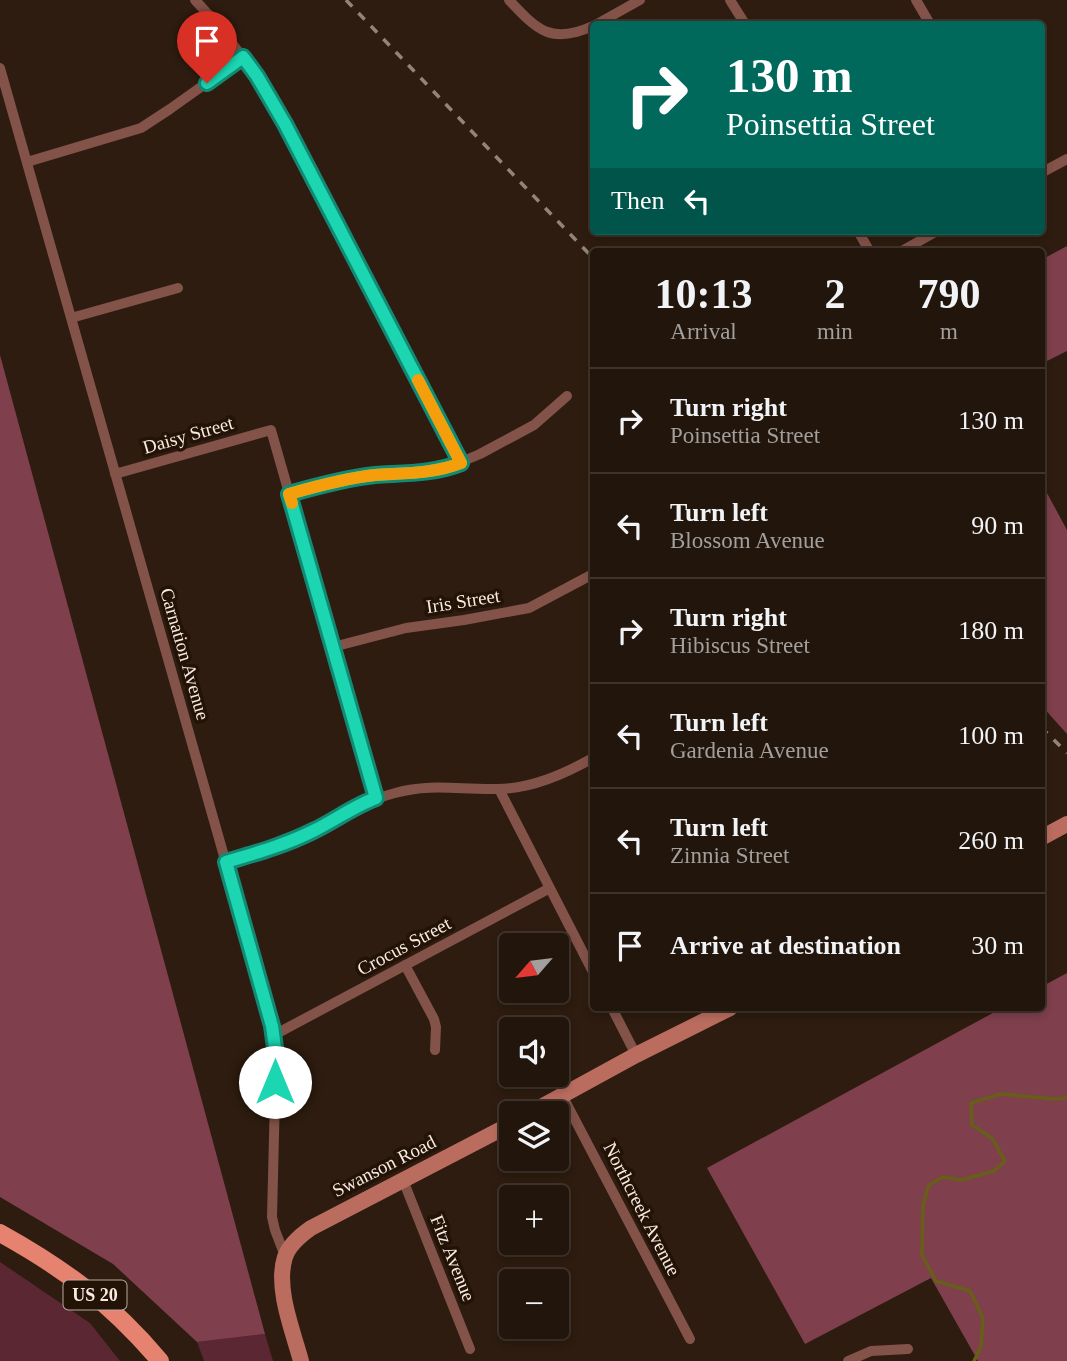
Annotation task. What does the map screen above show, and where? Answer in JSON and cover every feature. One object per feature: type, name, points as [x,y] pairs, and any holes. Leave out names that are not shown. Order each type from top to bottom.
[{"type":"main road","name":"US 20","points":[[0,1233],[57,1267],[95,1295],[160,1361]]},
{"type":"street","points":[[195,0],[257,76],[285,124],[461,463]]},
{"type":"street","points":[[509,0],[536,27],[552,34],[567,35],[590,27]]},
{"type":"street","points":[[602,21],[640,0]]},
{"type":"street","points":[[730,0],[743,21]]},
{"type":"street","points":[[916,0],[928,21]]},
{"type":"street","points":[[27,162],[141,128],[243,57]]},
{"type":"street","name":"Carnation Avenue","points":[[0,68],[274,1035],[276,1055],[272,1217],[285,1256]]},
{"type":"street","points":[[1045,171],[1067,159]]},
{"type":"street","points":[[907,248],[930,235]]},
{"type":"street","points":[[71,318],[178,288]]},
{"type":"street","points":[[376,798],[289,494],[346,480],[429,471],[461,463],[534,425],[567,396]]},
{"type":"street","name":"Daisy Street","points":[[115,474],[271,430],[289,494]]},
{"type":"street","name":"Iris Street","points":[[333,647],[406,628],[529,608],[590,576]]},
{"type":"street","points":[[226,862],[300,837],[376,798],[433,786],[499,789],[524,785],[551,778],[590,759]]},
{"type":"street","points":[[499,789],[590,966]]},
{"type":"street","points":[[1045,836],[1067,824]]},
{"type":"street","name":"Crocus Street","points":[[274,1035],[550,888]]},
{"type":"street","points":[[405,965],[434,1019],[435,1050]]},
{"type":"street","points":[[614,1011],[636,1055]]},
{"type":"street","points":[[551,1101],[724,1011]]},
{"type":"street","name":"Northcreek Avenue","points":[[562,1095],[690,1339]]},
{"type":"street","name":"Swanson Road","points":[[285,1256],[296,1240],[311,1228],[499,1130]]},
{"type":"street","name":"Fitz Avenue","points":[[403,1180],[470,1349]]},
{"type":"street","points":[[285,1256],[283,1290],[301,1361]]},
{"type":"street","points":[[848,1361],[871,1351],[908,1349]]},
{"type":"shaded area","points":[[1067,246],[1067,351],[1045,362],[1045,258]]},
{"type":"shaded area","points":[[0,355],[265,1334],[197,1342],[113,1264],[0,1197]]},
{"type":"shaded area","points":[[1045,489],[1067,530],[1067,734],[1045,709]]},
{"type":"shaded area","points":[[1067,973],[1067,1361],[978,1361],[931,1278],[805,1344],[707,1168],[996,1011],[1045,1011],[1045,985]]},
{"type":"shaded area","points":[[0,1262],[90,1323],[120,1361],[0,1361]]},
{"type":"shaded area","points":[[265,1334],[273,1361],[204,1361],[197,1342]]},
{"type":"waterway","points":[[974,1361],[981,1347],[983,1318],[970,1291],[936,1281],[922,1255],[923,1205],[929,1185],[943,1177],[961,1180],[994,1171],[1005,1161],[992,1138],[972,1125],[971,1103],[1001,1094],[1067,1098]]},
{"type":"railway","points":[[346,0],[590,255]]},
{"type":"railway","points":[[1045,731],[1067,753]]},
{"type":"slow traffic","points":[[292,503],[289,494],[332,483],[375,475],[429,471],[461,463],[418,380]]},
{"type":"route","points":[[207,83],[243,57],[257,76],[285,124],[461,463],[429,471],[346,480],[289,494],[376,798],[300,837],[226,862],[272,1026],[276,1055],[275,1082]]}]
